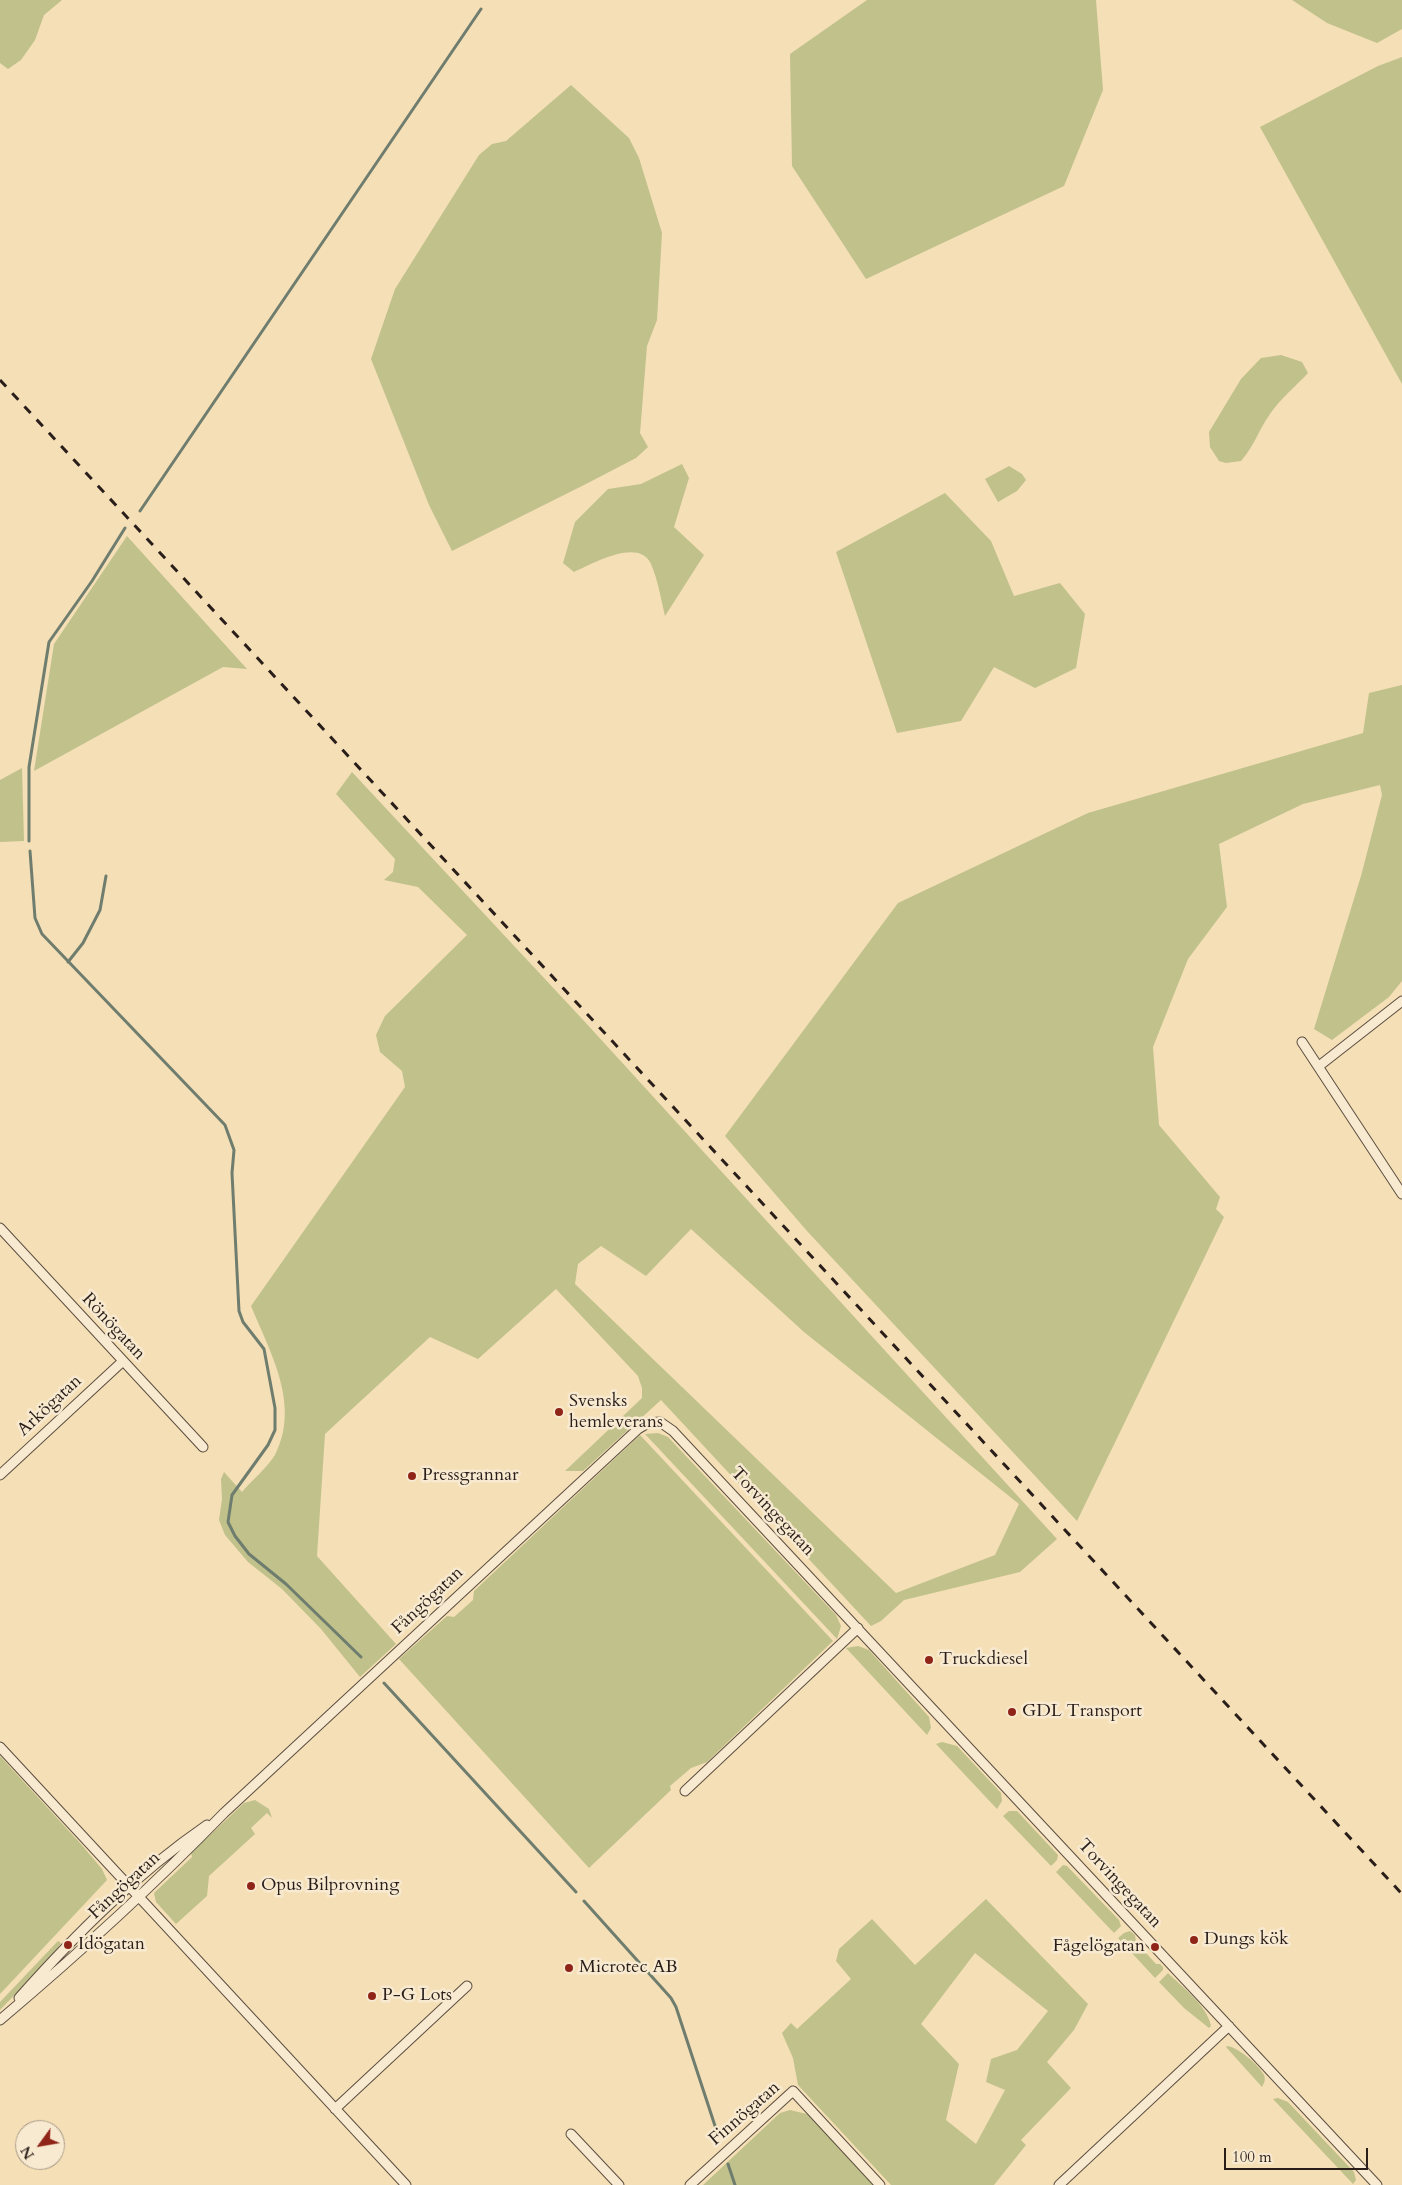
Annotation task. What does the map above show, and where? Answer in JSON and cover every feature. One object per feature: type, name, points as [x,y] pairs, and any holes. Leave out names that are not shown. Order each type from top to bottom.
[{"type":"street","points":[[1319,1066],[1402,1001]]},
{"type":"street","points":[[1302,1042],[1402,1194]]},
{"type":"street","name":"Rönögatan","points":[[0,1228],[203,1448]]},
{"type":"street","name":"Arkögatan","points":[[0,1475],[123,1361]]},
{"type":"street","name":"Torvingegatan","points":[[660,1422],[674,1430],[1377,2185]]},
{"type":"street","name":"Fångögatan","points":[[0,2020],[188,1850],[224,1813],[638,1429],[648,1423],[660,1422]]},
{"type":"street","points":[[685,1791],[858,1628]]},
{"type":"street","points":[[0,1747],[406,2185]]},
{"type":"street","name":"Fångögatan","points":[[0,2020],[86,1926],[128,1886],[180,1843],[224,1813]]},
{"type":"street","points":[[335,2110],[467,1986]]},
{"type":"street","points":[[1059,2185],[1229,2026]]},
{"type":"street","name":"Finnögatan","points":[[690,2185],[793,2091],[880,2185]]},
{"type":"street","points":[[572,2134],[619,2185]]},
{"type":"green space","points":[[0,0],[62,0],[44,15],[35,40],[21,60],[8,69],[0,63]]},
{"type":"green space","points":[[867,0],[1096,0],[1103,90],[1064,186],[866,279],[792,166],[790,54]]},
{"type":"green space","points":[[1292,0],[1402,0],[1402,29],[1377,43],[1327,23]]},
{"type":"green space","points":[[1402,57],[1402,384],[1260,127],[1378,66]]},
{"type":"green space","points":[[571,85],[629,138],[639,158],[662,233],[657,320],[647,346],[640,433],[648,447],[636,458],[452,551],[429,505],[371,359],[395,289],[479,155],[492,144],[506,141]]},
{"type":"green space","points":[[1281,355],[1302,362],[1308,373],[1274,408],[1241,461],[1226,463],[1219,461],[1210,447],[1209,432],[1241,379],[1261,358]]},
{"type":"green space","points":[[682,464],[689,478],[674,527],[704,555],[665,616],[656,576],[645,556],[636,553],[615,555],[574,572],[563,563],[575,522],[608,489],[641,484]]},
{"type":"green space","points":[[1009,466],[1022,474],[1026,480],[1017,491],[998,502],[985,479]]},
{"type":"green space","points":[[945,493],[991,541],[1014,596],[1060,583],[1085,614],[1076,668],[1035,688],[994,667],[961,721],[897,733],[836,552]]},
{"type":"green space","points":[[127,536],[247,669],[223,667],[34,771],[54,644]]},
{"type":"green space","points":[[1402,685],[1402,981],[1389,997],[1332,1040],[1314,1029],[1361,876],[1382,795],[1380,785],[1303,804],[1219,844],[1227,907],[1188,959],[1153,1047],[1159,1125],[1220,1197],[1216,1209],[1224,1217],[1077,1521],[807,1231],[725,1136],[898,903],[1088,813],[1363,733],[1369,693]]},
{"type":"green space","points":[[22,768],[24,841],[0,842],[0,780]]},
{"type":"green space","points":[[352,772],[585,1022],[1057,1539],[1020,1572],[904,1600],[881,1621],[871,1626],[661,1400],[583,1471],[565,1471],[642,1398],[642,1388],[638,1376],[556,1289],[478,1359],[430,1337],[325,1434],[317,1556],[396,1644],[360,1677],[321,1629],[282,1589],[248,1562],[225,1535],[219,1520],[222,1499],[221,1479],[224,1472],[242,1492],[275,1455],[282,1436],[285,1417],[280,1379],[251,1306],[405,1087],[402,1071],[380,1052],[376,1035],[385,1016],[467,935],[418,887],[384,880],[393,872],[395,859],[336,794]],"holes":[[[691,1229],[804,1332],[1019,1504],[995,1555],[896,1593],[575,1284],[578,1264],[601,1246],[646,1276]]]},
{"type":"green space","points":[[658,1433],[668,1437],[836,1615],[841,1626],[837,1639],[645,1434]]},
{"type":"green space","points":[[640,1435],[833,1641],[707,1762],[691,1768],[670,1786],[671,1790],[589,1868],[399,1659],[447,1616],[454,1617],[473,1600],[474,1591]]},
{"type":"green space","points":[[858,1646],[869,1650],[929,1717],[931,1728],[927,1735],[846,1648]]},
{"type":"green space","points":[[942,1742],[957,1746],[1001,1793],[1002,1801],[997,1809],[936,1744]]},
{"type":"green space","points":[[0,1756],[80,1843],[102,1869],[107,1880],[0,1994]]},
{"type":"green space","points":[[255,1800],[269,1809],[272,1818],[267,1813],[251,1828],[255,1834],[209,1876],[207,1896],[176,1924],[156,1902],[154,1893],[192,1857],[191,1853],[244,1803]]},
{"type":"green space","points":[[1009,1811],[1017,1811],[1058,1855],[1057,1860],[1051,1866],[1003,1816]]},
{"type":"green space","points":[[1063,1865],[1067,1866],[1119,1920],[1121,1926],[1114,1933],[1056,1872]]},
{"type":"green space","points":[[986,1899],[1088,2004],[1074,2030],[1047,2062],[1071,2088],[1021,2140],[1026,2145],[994,2185],[891,2185],[798,2085],[793,2058],[782,2033],[791,2023],[797,2029],[851,1979],[836,1961],[839,1949],[872,1919],[915,1965]],"holes":[[[975,1953],[1048,2011],[1017,2050],[991,2059],[986,2082],[1005,2090],[976,2144],[946,2120],[959,2064],[921,2024]]]},
{"type":"green space","points":[[1130,1931],[1135,1935],[1136,1942],[1156,1964],[1160,1964],[1163,1967],[1163,1970],[1155,1978],[1118,1938]]},
{"type":"green space","points":[[58,1941],[61,1943],[53,1955],[0,2010],[0,2002]]},
{"type":"green space","points":[[1168,1973],[1187,1990],[1205,2011],[1211,2026],[1209,2028],[1184,2008],[1159,1982]]},
{"type":"green space","points":[[1226,2047],[1242,2053],[1258,2066],[1265,2077],[1262,2087]]},
{"type":"green space","points":[[1278,2098],[1288,2102],[1354,2172],[1356,2180],[1353,2184],[1273,2099]]},
{"type":"green space","points":[[790,2110],[807,2114],[874,2185],[703,2185],[780,2113]]},
{"type":"waterway","points":[[140,511],[481,9]]},
{"type":"waterway","points":[[29,841],[29,767],[49,642],[92,581],[125,528]]},
{"type":"waterway","points":[[30,851],[35,918],[42,934],[225,1125],[234,1150],[232,1173],[239,1311],[243,1322],[264,1349],[275,1408],[275,1430],[268,1445],[232,1495],[228,1522],[235,1536],[249,1554],[286,1584],[361,1657]]},
{"type":"waterway","points":[[68,962],[83,943],[100,910],[106,876]]},
{"type":"waterway","points":[[384,1683],[576,1892]]},
{"type":"waterway","points":[[584,1901],[671,1998],[676,2007],[718,2135]]},
{"type":"waterway","points":[[728,2164],[735,2185]]},
{"type":"railway","points":[[0,380],[1402,1894]]},
{"type":"place","name":"Svensks hemleverans","points":[[559,1412]]},
{"type":"place","name":"Pressgrannar","points":[[412,1476]]},
{"type":"place","name":"Truckdiesel","points":[[929,1660]]},
{"type":"place","name":"GDL Transport","points":[[1012,1712]]},
{"type":"place","name":"Opus Bilprovning","points":[[251,1886]]},
{"type":"place","name":"Dungs kök","points":[[1194,1940]]},
{"type":"place","name":"Idögatan","points":[[68,1945]]},
{"type":"place","name":"Fågelögatan","points":[[1155,1947]]},
{"type":"place","name":"Microtec AB","points":[[569,1968]]},
{"type":"place","name":"P-G Lots","points":[[372,1996]]}]
